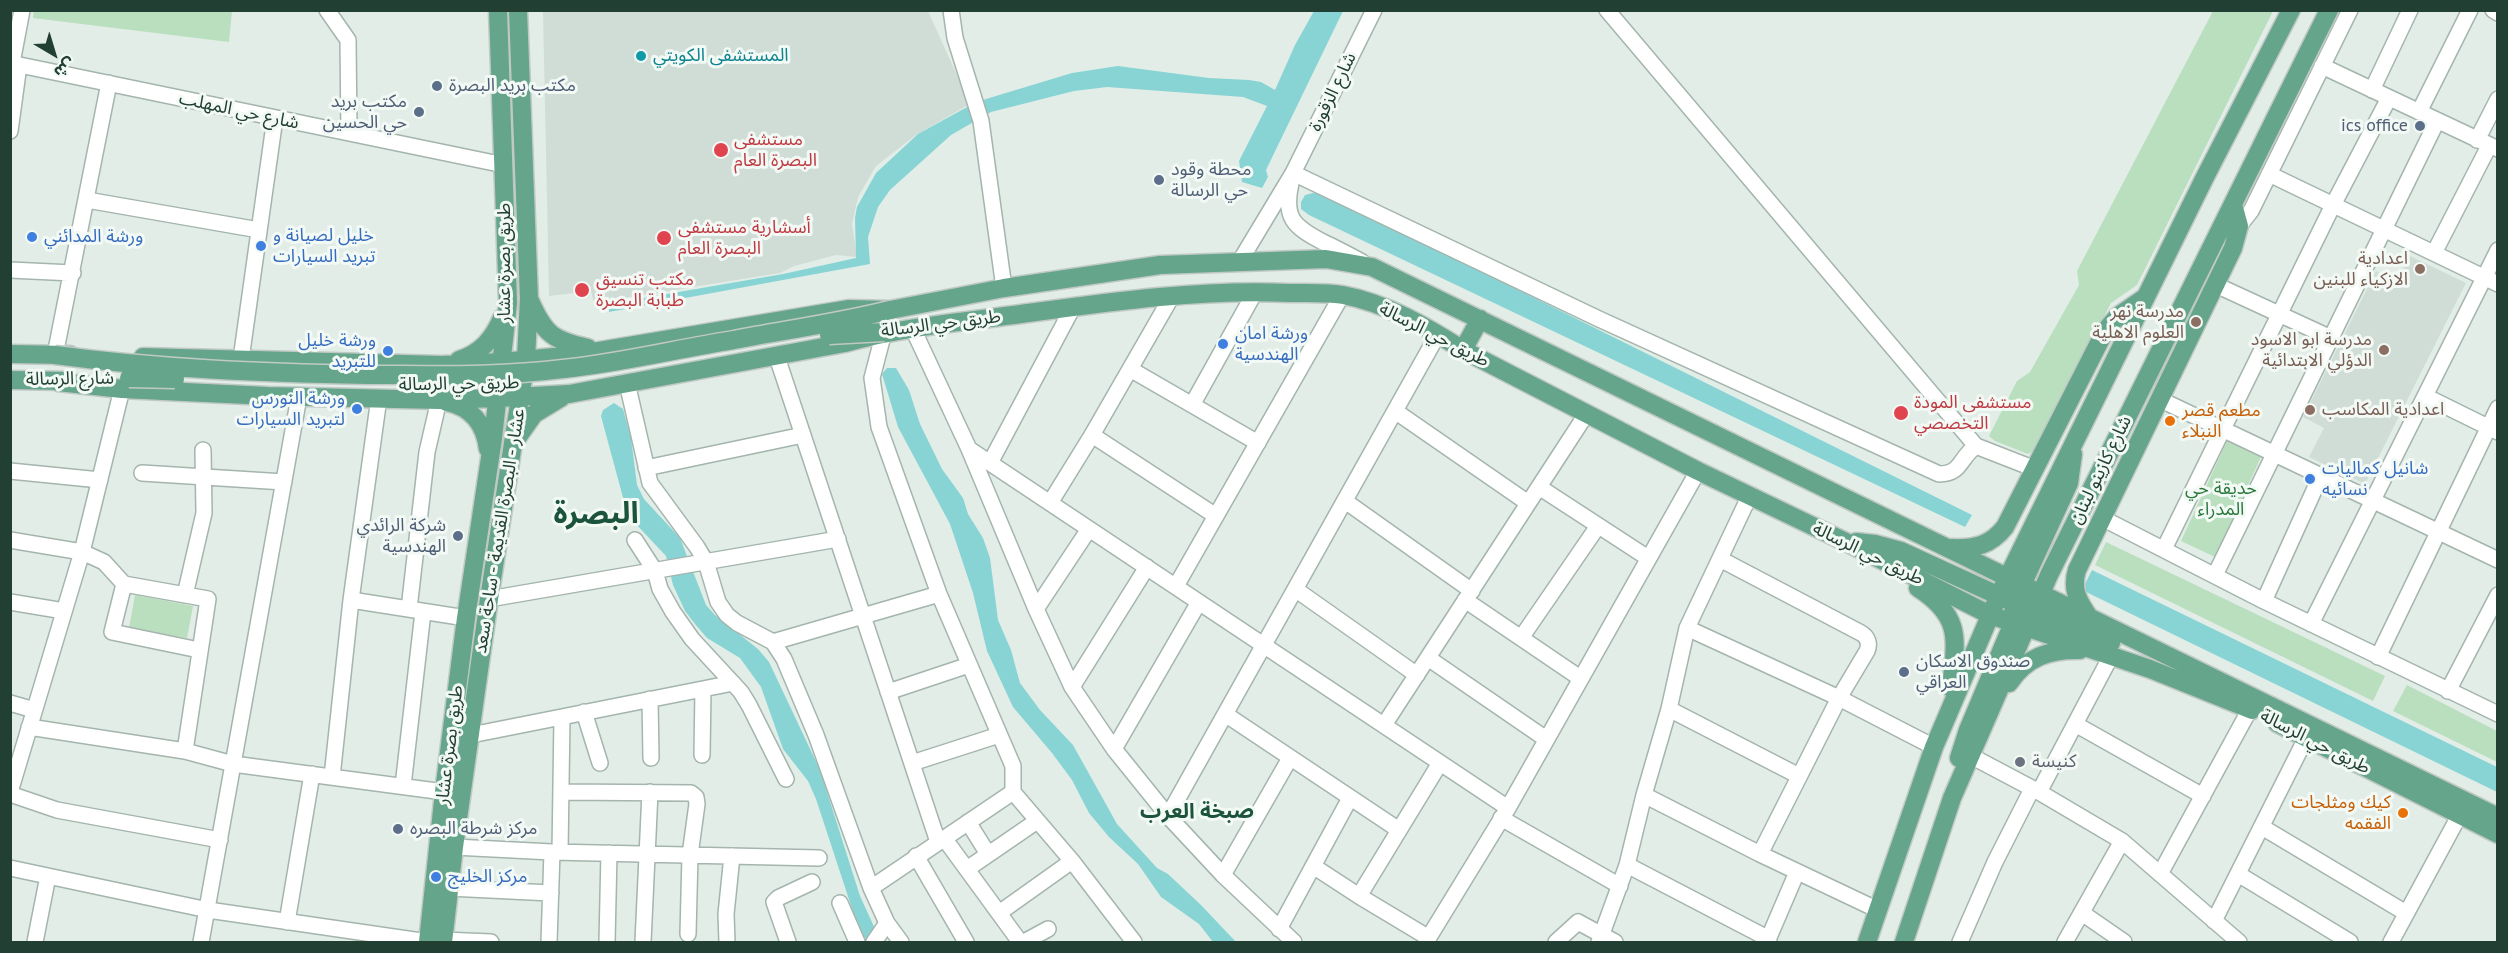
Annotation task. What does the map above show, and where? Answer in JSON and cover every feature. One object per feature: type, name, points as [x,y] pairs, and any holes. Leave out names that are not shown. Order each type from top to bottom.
[{"type":"main road","name":"طريق بصرة عشار","points":[[436,942],[444,792],[466,618],[490,458],[508,303],[498,10]]},
{"type":"main road","name":"عشار - البصرة القديمة - ساحة سعد","points":[[436,942],[449,888],[489,599],[526,359],[529,299],[518,10]]},
{"type":"main road","name":"شارع كازينو لبنان","points":[[2018,603],[2069,483],[2073,464],[2073,445],[2291,10]]},
{"type":"main road","name":"شارع كازينو لبنان","points":[[2042,592],[2329,10]]},
{"type":"main road","points":[[2090,618],[2077,599],[2074,581],[2079,564],[2237,238],[2238,226],[2233,204]]},
{"type":"main road","name":"طريق حي الرسالة","points":[[55,355],[121,364],[221,370],[424,376],[493,374],[563,369],[649,356],[845,322],[890,310],[1004,288],[1160,265],[1326,259],[1372,267],[1945,548],[2018,603],[2105,653],[2250,709],[2498,834]]},
{"type":"main road","name":"طريق حي الرسالة","points":[[126,384],[494,385],[583,378],[844,333],[913,329],[1172,296],[1255,292],[1342,295],[1380,306],[1438,334],[1463,350],[1749,497],[1848,543],[1990,615]]},
{"type":"main road","points":[[1945,548],[1975,548],[1994,539],[2005,527],[2105,331],[2117,317],[2146,297]]},
{"type":"main road","points":[[529,299],[548,334],[557,340],[598,351]]},
{"type":"main road","points":[[441,365],[471,356],[484,347],[495,334],[508,303]]},
{"type":"main road","name":"طريق حي الرسالة","points":[[10,354],[441,365],[502,362],[598,351],[849,309],[890,310]]},
{"type":"main road","points":[[1463,350],[1480,319]]},
{"type":"main road","points":[[126,384],[299,397],[439,400],[569,394],[777,357],[845,343],[884,332]]},
{"type":"main road","name":"شارع الرسالة","points":[[10,380],[126,384]]},
{"type":"main road","points":[[512,447],[521,430],[534,414],[551,402],[569,394]]},
{"type":"main road","points":[[439,400],[461,406],[477,419],[486,436],[490,458]]},
{"type":"main road","points":[[1848,543],[1866,543],[1892,548],[2055,618],[2100,640],[2122,644],[2137,642]]},
{"type":"main road","points":[[1892,565],[1907,580],[1933,598],[1946,612],[1953,625],[1955,651],[1950,706]]},
{"type":"main road","name":"طريق حي الرسالة","points":[[2018,603],[2042,592],[2137,642],[2498,817]]},
{"type":"main road","points":[[1867,942],[1934,747],[1990,615],[2018,603]]},
{"type":"main road","points":[[1904,942],[1952,798],[1994,701],[2018,603]]},
{"type":"main road","points":[[1952,798],[1958,761],[1968,730],[2018,603]]},
{"type":"main road","points":[[1994,701],[2016,673],[2036,657],[2060,650],[2105,653]]},
{"type":"street","points":[[10,131],[14,64],[22,10]]},
{"type":"street","points":[[327,10],[348,40],[349,133]]},
{"type":"street","points":[[951,10],[955,38],[981,121],[1004,288]]},
{"type":"street","name":"شارع الزقورة","points":[[1240,261],[1293,173],[1374,10]]},
{"type":"street","points":[[1606,10],[1976,446],[2035,469]]},
{"type":"street","points":[[2238,226],[2252,211],[2350,10]]},
{"type":"street","points":[[2372,90],[2410,10]]},
{"type":"street","points":[[2419,112],[2470,10]]},
{"type":"street","points":[[2493,10],[2498,13]]},
{"type":"street","name":"شارع حي المهلب","points":[[14,64],[504,165]]},
{"type":"street","points":[[2322,66],[2488,145]]},
{"type":"street","points":[[55,355],[109,83]]},
{"type":"street","points":[[2164,549],[2278,315],[2389,98]]},
{"type":"street","points":[[2434,253],[2488,145],[2498,99]]},
{"type":"street","points":[[241,359],[274,118]]},
{"type":"street","points":[[2214,575],[2437,121]]},
{"type":"street","points":[[1293,173],[1599,319],[1939,474],[1950,474],[1955,471],[1969,451],[1976,446]]},
{"type":"street","name":"شارع الزقورة","points":[[1293,173],[1288,204],[1295,225],[1308,235],[1372,267]]},
{"type":"street","points":[[2269,174],[2491,281]]},
{"type":"street","points":[[87,200],[259,230]]},
{"type":"street","points":[[2311,624],[2425,396],[2491,281],[2498,250]]},
{"type":"street","points":[[10,270],[73,273]]},
{"type":"street","points":[[2216,285],[2331,338]]},
{"type":"street","points":[[1192,405],[1255,292]]},
{"type":"street","points":[[1176,586],[1342,295]]},
{"type":"street","points":[[1050,503],[1172,296]]},
{"type":"street","points":[[990,462],[1074,307]]},
{"type":"street","points":[[913,329],[969,449],[1036,609],[1072,687],[1114,749],[1168,816],[1223,875],[1294,942]]},
{"type":"street","points":[[884,332],[872,378],[879,427],[939,594],[1013,766],[1013,792],[1072,861],[1134,942]]},
{"type":"street","points":[[1168,816],[1438,334]]},
{"type":"street","points":[[777,357],[912,763],[941,840],[967,869],[1020,942]]},
{"type":"street","points":[[1131,369],[1258,443]]},
{"type":"street","points":[[627,383],[646,468],[655,492],[700,563],[718,602],[727,615],[737,623],[773,642],[784,659],[816,735],[871,888],[881,932],[901,942]]},
{"type":"street","points":[[126,384],[82,552],[10,793],[57,810],[220,840]]},
{"type":"street","points":[[2425,396],[2493,430]]},
{"type":"street","points":[[201,942],[299,397]]},
{"type":"street","points":[[332,777],[351,600],[379,398]]},
{"type":"street","points":[[2159,399],[2498,560]]},
{"type":"street","points":[[403,786],[427,452],[439,400]]},
{"type":"street","points":[[2378,657],[2438,532],[2493,430],[2498,408]]},
{"type":"street","points":[[1395,411],[1528,503]]},
{"type":"street","points":[[1384,725],[1587,413]]},
{"type":"street","points":[[646,468],[803,435]]},
{"type":"street","points":[[1092,435],[1216,516]]},
{"type":"street","points":[[969,449],[1440,763],[1504,813],[1620,886]]},
{"type":"street","points":[[185,595],[204,513],[203,450]]},
{"type":"street","points":[[10,471],[100,480]]},
{"type":"street","points":[[1313,866],[1427,940],[1504,813],[1698,471]]},
{"type":"street","points":[[142,473],[284,482]]},
{"type":"street","points":[[2264,601],[2321,475]]},
{"type":"street","points":[[1539,487],[1648,558]]},
{"type":"street","points":[[1600,939],[1627,865],[1687,628],[1749,497]]},
{"type":"street","points":[[1345,501],[1521,638],[1580,678]]},
{"type":"street","points":[[2102,518],[2264,601],[2498,714]]},
{"type":"street","points":[[1521,638],[1598,526]]},
{"type":"street","points":[[1036,609],[1089,529]]},
{"type":"street","points":[[489,599],[838,539]]},
{"type":"street","points":[[10,540],[82,552],[104,562],[124,584],[208,600],[185,751]]},
{"type":"street","points":[[635,540],[659,570],[660,589],[692,639],[733,683],[749,705],[786,779]]},
{"type":"street","points":[[1720,559],[1864,635],[1868,641],[1867,651],[1839,698],[1760,854]]},
{"type":"street","points":[[1072,687],[1147,567]]},
{"type":"street","points":[[124,584],[112,632],[199,650]]},
{"type":"street","points":[[1295,590],[1417,675]]},
{"type":"street","points":[[773,642],[939,594]]},
{"type":"street","points":[[2448,691],[2498,595]]},
{"type":"street","points":[[351,600],[466,618]]},
{"type":"street","points":[[10,602],[64,611]]},
{"type":"street","points":[[1114,749],[1199,602]]},
{"type":"street","points":[[1687,628],[1839,698],[1934,747]]},
{"type":"street","points":[[1960,942],[1995,862],[2075,724],[2105,653]]},
{"type":"street","points":[[1428,658],[1546,739]]},
{"type":"street","points":[[888,692],[969,665]]},
{"type":"street","points":[[471,735],[733,683]]},
{"type":"street","points":[[702,755],[703,689]]},
{"type":"street","points":[[650,699],[651,758]]},
{"type":"street","points":[[10,704],[34,710]]},
{"type":"street","points":[[1668,709],[1799,776]]},
{"type":"street","points":[[2160,874],[2250,709]]},
{"type":"street","points":[[584,712],[600,763]]},
{"type":"street","points":[[1225,714],[1399,830]]},
{"type":"street","points":[[549,942],[551,893],[561,792],[562,717]]},
{"type":"street","points":[[2075,724],[2203,796]]},
{"type":"street","points":[[29,727],[185,751],[233,764],[444,792]]},
{"type":"street","points":[[912,763],[999,735]]},
{"type":"street","points":[[2214,921],[2307,738]]},
{"type":"street","points":[[1971,756],[2036,790],[2122,841],[2239,942]]},
{"type":"street","points":[[1223,875],[1290,758]]},
{"type":"street","points":[[1359,896],[1440,763]]},
{"type":"street","points":[[287,922],[312,774]]},
{"type":"street","points":[[561,792],[691,793],[696,797],[690,855],[688,934]]},
{"type":"street","points":[[643,942],[650,792]]},
{"type":"street","points":[[871,888],[1013,792]]},
{"type":"street","points":[[1644,795],[1878,910]]},
{"type":"street","points":[[1280,929],[1350,798]]},
{"type":"street","points":[[2391,942],[2459,816]]},
{"type":"street","points":[[967,869],[1036,821]]},
{"type":"street","points":[[968,822],[988,855]]},
{"type":"street","points":[[2262,827],[2406,913]]},
{"type":"street","points":[[2065,942],[2122,841]]},
{"type":"street","points":[[454,847],[609,854],[819,858]]},
{"type":"street","points":[[608,942],[609,854]]},
{"type":"street","points":[[728,942],[726,914],[732,856]]},
{"type":"street","points":[[916,856],[966,942]]},
{"type":"street","points":[[999,913],[1072,861]]},
{"type":"street","points":[[1627,865],[1768,941],[1797,872]]},
{"type":"street","points":[[10,868],[207,910],[436,942],[490,942]]},
{"type":"street","points":[[2238,874],[2350,942]]},
{"type":"street","points":[[35,942],[48,876]]},
{"type":"street","points":[[788,942],[774,902],[812,882]]},
{"type":"street","points":[[449,888],[551,893]]},
{"type":"street","points":[[840,903],[856,942]]},
{"type":"street","points":[[2082,912],[2124,942]]},
{"type":"street","points":[[1556,942],[1578,922],[1600,939],[1615,942]]},
{"type":"street","points":[[1024,942],[1048,929]]},
{"type":"shaded area","name":"مستشفى البصرة العام","points":[[543,11],[928,11],[970,104],[916,135],[876,166],[858,197],[852,224],[857,257],[836,255],[794,266],[780,273],[594,303],[591,291],[549,296]]},
{"type":"shaded area","name":"مدرسة ابو الاسود الدؤلي الابتدائية","points":[[2410,256],[2466,283],[2365,484],[2309,457],[2324,428],[2303,417],[2376,271],[2397,282]]},
{"type":"green space","points":[[34,10],[232,11],[229,42],[33,18]]},
{"type":"green space","points":[[2213,11],[2273,11],[2137,285],[2111,303],[2033,451],[2028,454],[1995,441],[1989,436],[2017,381],[2030,372],[2079,285],[2077,271]]},
{"type":"green space","name":"حديقة حي المدراء","points":[[2227,441],[2261,457],[2215,557],[2181,541]]},
{"type":"green space","points":[[2106,542],[2385,676],[2373,701],[2095,565]]},
{"type":"green space","points":[[135,595],[193,606],[187,638],[129,628]]},
{"type":"green space","points":[[2407,685],[2497,731],[2497,762],[2393,711]]},
{"type":"water","points":[[1314,11],[1343,11],[1266,170],[1268,177],[1262,188],[1242,182],[1239,161],[1267,106],[1243,97],[1107,87],[1074,91],[991,112],[951,135],[890,190],[878,207],[868,237],[870,264],[609,312],[609,304],[783,274],[856,258],[857,207],[876,173],[918,134],[986,99],[1072,73],[1118,66],[1209,78],[1249,80],[1261,82],[1275,90],[1295,45]]},
{"type":"water","points":[[1313,193],[1337,200],[1972,515],[1965,527],[1309,215],[1301,209],[1301,202],[1305,195]]},
{"type":"water","points":[[887,368],[896,368],[909,390],[920,424],[942,469],[963,498],[968,514],[983,538],[990,558],[998,620],[1011,650],[1020,683],[1040,710],[1073,745],[1117,824],[1157,868],[1168,874],[1236,942],[1213,942],[1199,924],[1161,897],[1138,864],[1109,837],[1089,813],[1072,780],[1013,707],[987,651],[973,593],[950,524],[898,427],[882,374]]},
{"type":"water","points":[[614,403],[623,409],[631,438],[637,485],[644,499],[680,538],[706,605],[715,615],[758,649],[769,662],[820,770],[860,896],[876,931],[887,942],[868,942],[859,930],[816,799],[808,781],[783,749],[761,687],[740,658],[707,638],[685,611],[673,585],[666,556],[634,522],[625,505],[601,416],[603,410]]},
{"type":"water","points":[[2092,570],[2497,767],[2497,792],[2082,590]]},
{"type":"place","name":"المستشفى الكويتي","points":[[641,56]]},
{"type":"place","name":"مكتب بريد البصرة","points":[[437,86]]},
{"type":"place","name":"مكتب بريد حي الحسين","points":[[419,112]]},
{"type":"place","name":"ics office","points":[[2420,126]]},
{"type":"place","name":"مستشفى البصرة العام","points":[[721,150]]},
{"type":"place","name":"محطة وقود حي الرسالة","points":[[1159,180]]},
{"type":"place","name":"ورشة المدائني","points":[[32,237]]},
{"type":"place","name":"أسشارية مستشفى البصرة العام","points":[[664,238]]},
{"type":"place","name":"خليل لصيانة و تبريد السيارات","points":[[261,246]]},
{"type":"place","name":"اعدادية الازكياء للبنين","points":[[2420,269]]},
{"type":"place","name":"مكتب تنسيق طبابة البصرة","points":[[582,290]]},
{"type":"place","name":"مدرسة نهر العلوم الاهلية","points":[[2196,322]]},
{"type":"place","name":"ورشة امان الهندسية","points":[[1223,344]]},
{"type":"place","name":"مدرسة ابو الاسود الدؤلي الابتدائية","points":[[2384,350]]},
{"type":"place","name":"ورشة خليل للتبريد","points":[[388,351]]},
{"type":"place","name":"ورشة النورس لتبريد السيارات","points":[[357,409]]},
{"type":"place","name":"اعدادية المكاسب","points":[[2310,410]]},
{"type":"place","name":"مستشفى المودة التخصصي","points":[[1901,413]]},
{"type":"place","name":"مطعم قصر النبلاء","points":[[2170,421]]},
{"type":"place","name":"شانيل كماليات نسائيه","points":[[2310,479]]},
{"type":"place","name":"شركة الرائدي الهندسية","points":[[458,536]]},
{"type":"place","name":"صندوق الاسكان العراقي","points":[[1904,672]]},
{"type":"place","name":"كنيسة","points":[[2020,762]]},
{"type":"place","name":"كيك ومثلجات الفقمه","points":[[2403,813]]},
{"type":"place","name":"مركز شرطة البصره","points":[[398,829]]},
{"type":"place","name":"مركز الخليج","points":[[436,877]]},
{"type":"district","name":"البصرة","points":[[596,514]]},
{"type":"district","name":"صبخة العرب","points":[[1197,812]]}]
